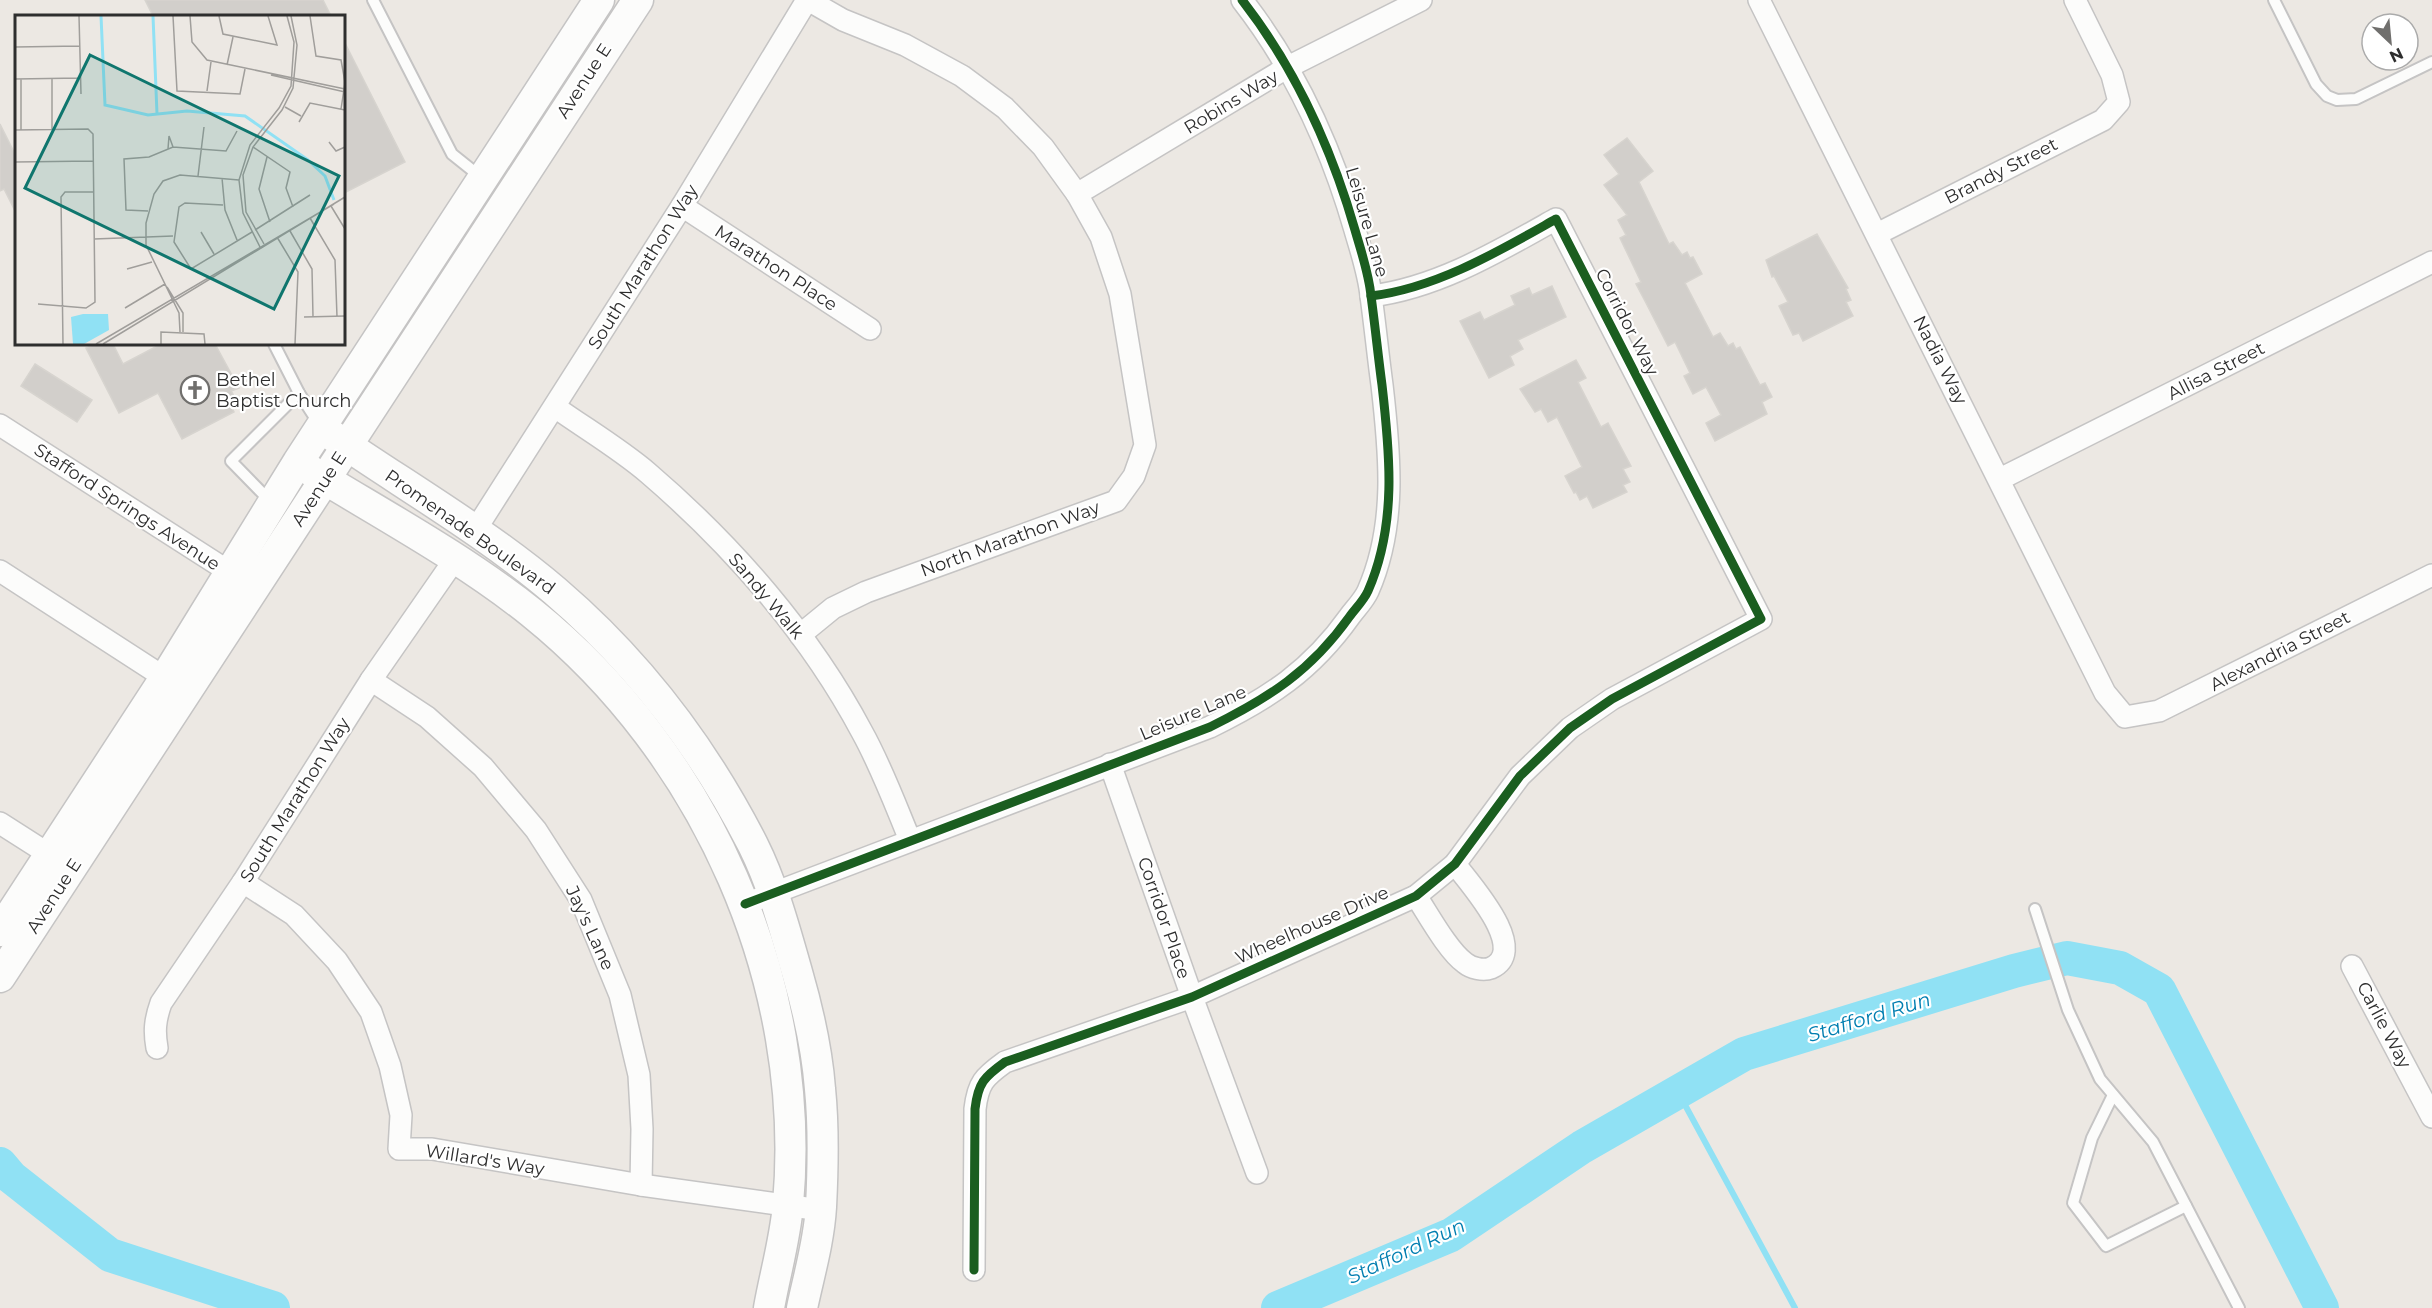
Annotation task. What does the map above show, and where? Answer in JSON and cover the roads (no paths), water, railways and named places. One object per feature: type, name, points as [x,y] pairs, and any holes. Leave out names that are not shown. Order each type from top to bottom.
[{"type":"street","name":"Avenue E","points":[[243,581],[272,503],[599,0]]},
{"type":"street","name":"Avenue E","points":[[0,977],[61,862],[243,581],[325,479],[638,0]]},
{"type":"street","name":"South Marathon Way","points":[[474,532],[682,206],[807,0],[843,20]]},
{"type":"street","name":"Leisure Lane","points":[[744,904],[1210,727],[1257,704],[1310,664],[1340,630],[1368,592],[1380,551],[1389,490],[1390,452],[1371,296],[1360,245],[1344,190],[1324,139],[1288,67],[1242,0]]},
{"type":"street","name":"Robins Way","points":[[1077,194],[1288,67],[1420,0]]},
{"type":"street","name":"Nadia Way","points":[[1759,0],[2105,693],[2125,717]]},
{"type":"street","name":"Brandy Street","points":[[1877,234],[2103,120],[2119,102],[2112,75],[2075,0]]},
{"type":"street","name":"North Marathon Way","points":[[800,634],[833,608],[866,592],[1116,501],[1134,476],[1145,445],[1120,294],[1101,237],[1077,194],[1043,147],[1005,108],[962,76],[914,50],[843,20]]},
{"type":"street","points":[[482,178],[509,196]]},
{"type":"street","name":"Marathon Place","points":[[682,206],[870,329]]},
{"type":"street","name":"Corridor Way","points":[[1371,296],[1398,293],[1431,282],[1519,240],[1556,219],[1761,619]]},
{"type":"street","name":"Allisa Street","points":[[2000,479],[2432,262]]},
{"type":"street","name":"Sandy Walk","points":[[555,407],[647,472],[712,533],[800,634],[862,732],[910,840]]},
{"type":"street","name":"Stafford Springs Avenue","points":[[0,425],[243,581]]},
{"type":"street","name":"Promenade Boulevard","points":[[321,427],[527,567],[615,648],[679,723],[705,762],[754,847],[790,945],[813,1040],[820,1089],[820,1210],[814,1256],[802,1308]]},
{"type":"street","name":"Promenade Boulevard","points":[[298,462],[455,559],[531,612],[591,668],[629,711],[699,808],[744,904],[761,949],[774,1004],[783,1059],[790,1148],[788,1206],[769,1308]]},
{"type":"street","name":"South Marathon Way","points":[[157,1048],[154,1035],[155,1019],[161,1004],[243,882],[371,680],[455,559]]},
{"type":"street","points":[[0,572],[176,685]]},
{"type":"street","name":"Alexandria Street","points":[[2125,717],[2159,711],[2432,575]]},
{"type":"street","points":[[562,639],[582,616]]},
{"type":"street","name":"Wheelhouse Drive","points":[[974,1270],[975,1109],[977,1090],[988,1074],[1005,1062],[1192,997],[1416,896],[1455,864],[1520,776],[1570,728],[1631,688],[1761,619]]},
{"type":"street","name":"Jay's Lane","points":[[371,680],[428,717],[483,767],[536,830],[581,900],[620,995],[639,1075],[642,1129],[641,1185]]},
{"type":"street","name":"Corridor Place","points":[[1110,764],[1257,1173]]},
{"type":"street","points":[[0,823],[61,862]]},
{"type":"street","name":"Avenue E","points":[[0,930],[61,862]]},
{"type":"street","points":[[1416,896],[1452,949],[1465,963],[1478,969],[1491,968],[1502,958],[1505,941],[1498,922],[1455,864]]},
{"type":"street","name":"Willard's Way","points":[[243,882],[294,915],[337,960],[371,1012],[390,1066],[401,1115],[399,1149],[432,1149],[641,1185],[820,1210]]},
{"type":"street","name":"Carlie Way","points":[[2352,966],[2424,1082],[2432,1117]]},
{"type":"lane","points":[[373,0],[452,154],[482,178]]},
{"type":"lane","points":[[2274,0],[2316,84],[2326,96],[2337,100],[2356,99],[2432,62]]},
{"type":"lane","points":[[275,345],[299,393],[321,427]]},
{"type":"lane","points":[[272,503],[231,461],[299,393]]},
{"type":"lane","points":[[2035,909],[2068,1010],[2100,1078],[2153,1142],[2239,1308]]},
{"type":"lane","points":[[2113,1095],[2091,1138],[2073,1203],[2106,1246],[2186,1206]]},
{"type":"waterway","name":"Stafford Run","points":[[1278,1308],[1451,1235],[1582,1147],[1744,1054],[2014,971],[2067,958],[2120,968],[2159,990],[2322,1308]]},
{"type":"waterway","points":[[1678,1092],[1795,1308]]},
{"type":"waterway","name":"Stafford Run","points":[[0,1164],[11,1177],[110,1255],[273,1308]]},
{"type":"place","name":"Bethel Baptist Church","points":[[195,390]]}]
